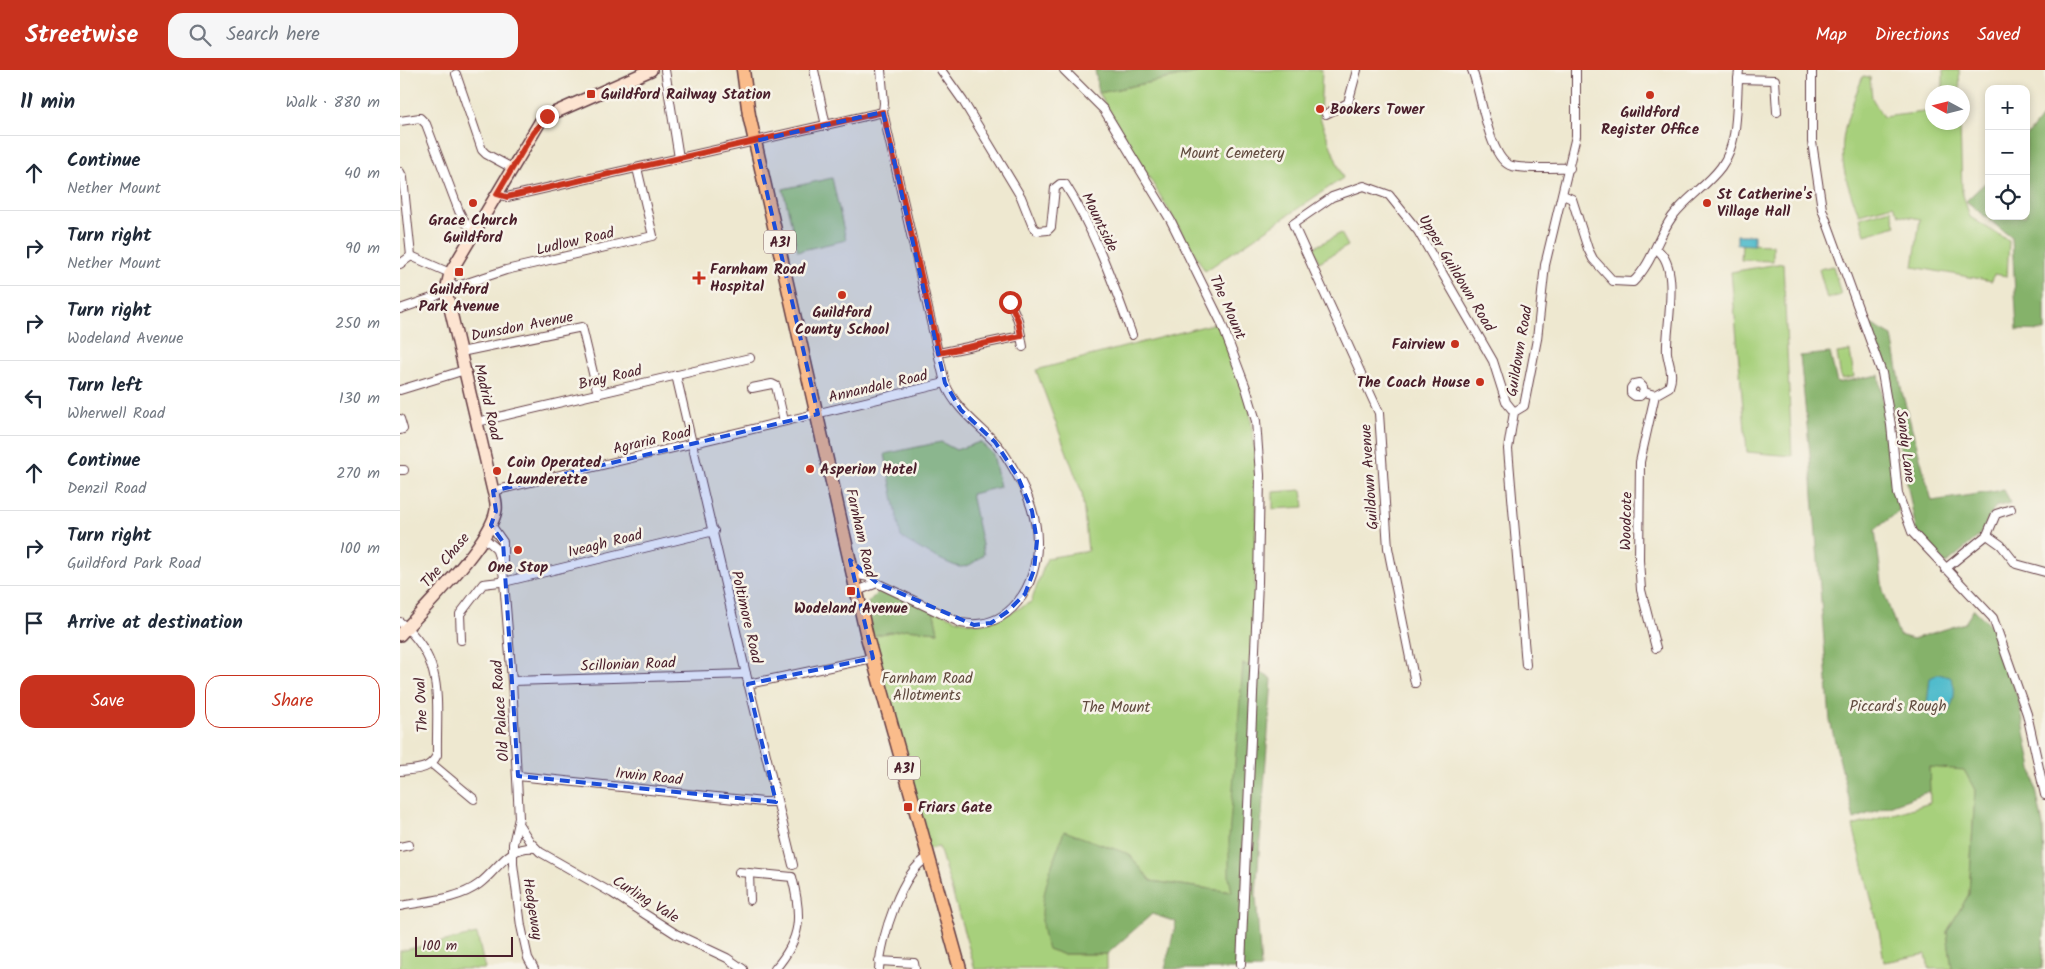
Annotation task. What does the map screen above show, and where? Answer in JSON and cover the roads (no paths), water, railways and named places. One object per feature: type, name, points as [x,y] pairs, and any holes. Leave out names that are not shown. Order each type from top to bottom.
[{"type":"main road","name":"Farnham Road","points":[[743,70],[755,141],[873,658],[960,969]]},
{"type":"street","points":[[446,288],[450,273],[474,231],[544,118],[651,70]]},
{"type":"street","points":[[665,70],[679,158]]},
{"type":"street","points":[[814,70],[826,126]]},
{"type":"street","points":[[853,574],[869,577],[877,583],[942,615],[974,625],[991,623],[1008,612],[1025,594],[1034,570],[1037,541],[1032,510],[1018,477],[995,442],[961,410],[945,383],[883,112],[881,70]]},
{"type":"street","name":"Mountside","points":[[941,70],[963,102],[1021,197],[1033,227],[1037,231],[1048,230],[1050,227],[1055,188],[1060,184],[1065,184],[1080,208],[1103,258],[1132,335]]},
{"type":"street","name":"The Mount","points":[[1064,70],[1104,110],[1174,227],[1221,322],[1246,388],[1256,421],[1260,475],[1258,601],[1241,964]]},
{"type":"street","points":[[1326,114],[1348,103],[1357,70]]},
{"type":"street","points":[[1472,70],[1493,144],[1500,158],[1511,166],[1570,168]]},
{"type":"street","name":"Guildown Road","points":[[1526,665],[1508,448],[1514,412],[1524,406],[1537,339],[1545,265],[1570,168],[1576,136],[1576,70]]},
{"type":"street","points":[[1563,195],[1572,199],[1593,259],[1613,281],[1622,283],[1633,282],[1656,249],[1674,215],[1722,166],[1735,132],[1739,70]]},
{"type":"street","name":"Sandy Lane","points":[[1812,70],[1812,142],[1822,209],[1882,374],[1891,425],[1898,494],[1912,532],[1993,618],[2027,714],[2045,795]]},
{"type":"street","points":[[456,74],[482,150],[512,168]]},
{"type":"street","points":[[1738,80],[1775,80],[1777,112]]},
{"type":"street","points":[[497,194],[507,197],[883,112]]},
{"type":"street","points":[[400,121],[420,118],[426,124],[459,211],[464,221],[474,231]]},
{"type":"street","name":"Ludlow Road","points":[[400,308],[432,298],[446,288],[506,270],[653,236],[637,168]]},
{"type":"street","points":[[400,172],[403,178],[412,256]]},
{"type":"street","name":"Upper Guildown Road","points":[[1293,224],[1332,197],[1364,186],[1388,195],[1418,231],[1489,353],[1506,402],[1514,412]]},
{"type":"street","name":"Guildown Avenue","points":[[1293,224],[1378,413],[1388,548],[1415,683]]},
{"type":"street","points":[[1644,392],[1655,395],[1669,387],[1673,377],[1667,353],[1672,308],[1670,282],[1665,259],[1656,249]]},
{"type":"street","points":[[412,256],[450,273]]},
{"type":"street","points":[[400,264],[412,256]]},
{"type":"street","name":"Madrid Road","points":[[446,288],[493,491],[496,511],[491,525]]},
{"type":"street","points":[[1010,302],[1018,320],[1023,347]]},
{"type":"street","name":"Dunsdon Avenue","points":[[461,352],[582,328],[598,394]]},
{"type":"street","points":[[939,353],[1021,336]]},
{"type":"street","name":"Bray Road","points":[[477,422],[750,358]]},
{"type":"street","points":[[400,390],[465,370]]},
{"type":"street","name":"Poltimore Road","points":[[676,376],[714,531],[776,802],[794,865]]},
{"type":"street","name":"Annandale Road","points":[[818,414],[945,383]]},
{"type":"street","points":[[752,388],[772,384],[776,386],[784,421]]},
{"type":"street","name":"Woodcote","points":[[1655,395],[1640,462],[1639,560],[1642,590],[1656,648]]},
{"type":"street","name":"Agraria Road","points":[[493,491],[818,414]]},
{"type":"street","points":[[400,419],[403,432]]},
{"type":"street","points":[[1945,569],[1988,535],[1996,514],[2012,509]]},
{"type":"street","name":"The Chase","points":[[402,628],[483,537],[491,525]]},
{"type":"street","name":"Old Palace Road","points":[[491,525],[503,542],[503,570],[518,776],[519,824],[513,851]]},
{"type":"street","name":"Iveagh Road","points":[[461,640],[460,614],[483,584],[504,582],[714,531]]},
{"type":"street","points":[[1988,535],[2001,545],[2016,564],[2045,572]]},
{"type":"street","name":"Old Palace Road","points":[[483,537],[496,548],[503,570]]},
{"type":"street","points":[[857,590],[877,583]]},
{"type":"street","name":"The Oval","points":[[402,628],[426,649],[436,681],[437,756],[432,764]]},
{"type":"street","points":[[748,684],[873,658]]},
{"type":"street","name":"Scillonian Road","points":[[512,681],[746,674]]},
{"type":"street","points":[[400,771],[425,769],[432,764],[474,799]]},
{"type":"street","name":"Irwin Road","points":[[518,776],[776,802]]},
{"type":"street","name":"Curling Vale","points":[[519,824],[535,848],[612,893],[676,934],[727,958],[743,969]]},
{"type":"street","points":[[400,847],[409,845]]},
{"type":"street","points":[[400,906],[462,893],[478,885],[513,851],[535,848]]},
{"type":"street","name":"Hedgeway","points":[[513,851],[521,926],[528,958],[534,969]]},
{"type":"street","points":[[915,969],[914,963],[879,965],[889,918],[908,880],[922,860],[929,857]]},
{"type":"street","points":[[739,872],[792,877],[799,912],[798,923],[795,939],[788,954],[775,969]]},
{"type":"street","points":[[749,874],[750,900]]},
{"type":"water","points":[[1737,235],[1754,235],[1754,245],[1737,244]]},
{"type":"water","points":[[1938,674],[1950,677],[1953,683],[1954,699],[1947,713],[1934,717],[1926,713],[1930,678]]},
{"type":"place","name":"Guildford Railway Station","points":[[591,94]]},
{"type":"place","name":"Guildford Register Office","points":[[1650,95]]},
{"type":"place","name":"Bookers Tower","points":[[1320,109]]},
{"type":"place","name":"Grace Church Guildford","points":[[473,203]]},
{"type":"place","name":"St Catherine's Village Hall","points":[[1707,203]]},
{"type":"place","name":"Guildford Park Avenue","points":[[459,272]]},
{"type":"place","name":"Farnham Road Hospital","points":[[699,278]]},
{"type":"place","name":"Guildford County School","points":[[842,295]]},
{"type":"place","name":"Fairview","points":[[1455,344]]},
{"type":"place","name":"The Coach House","points":[[1480,382]]},
{"type":"place","name":"Asperion Hotel","points":[[810,469]]},
{"type":"place","name":"Coin Operated Launderette","points":[[497,471]]},
{"type":"place","name":"One Stop","points":[[518,550]]},
{"type":"place","name":"Wodeland Avenue","points":[[851,591]]},
{"type":"place","name":"Friars Gate","points":[[908,807]]},
{"type":"park label","name":"Mount Cemetery","points":[[1232,153]]},
{"type":"park label","name":"Farnham Road Allotments","points":[[927,686]]},
{"type":"park label","name":"Piccard's Rough","points":[[1898,706]]}]
